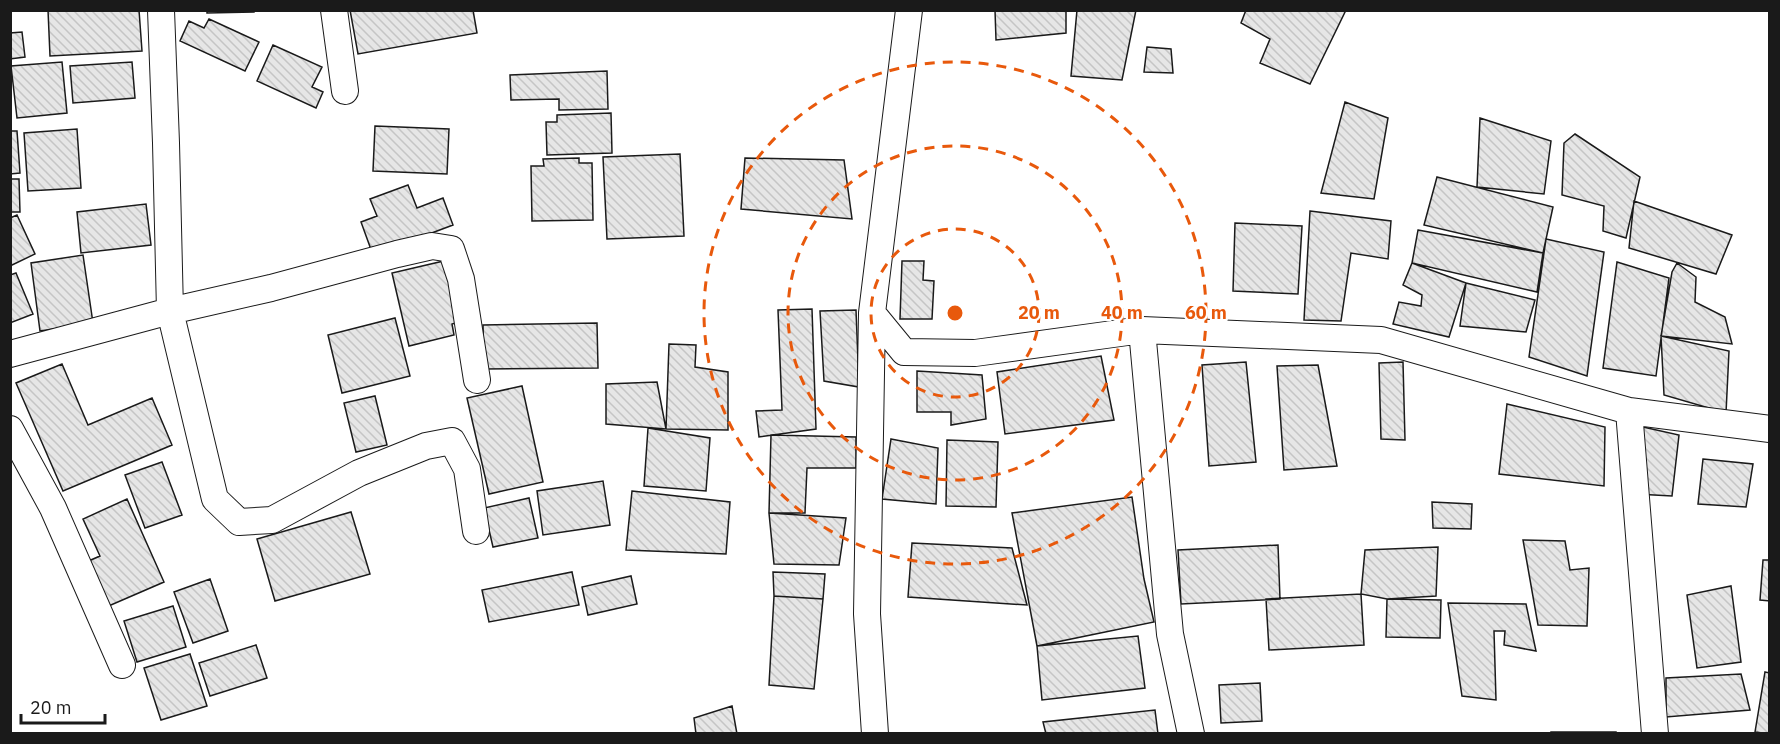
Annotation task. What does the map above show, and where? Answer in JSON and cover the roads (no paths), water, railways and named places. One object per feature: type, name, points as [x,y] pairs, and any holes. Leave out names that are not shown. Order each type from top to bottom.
[{"type":"street","points":[[161,10],[170,311],[215,499],[239,522],[272,520],[359,473],[426,446],[452,441],[467,469],[476,531]]},
{"type":"street","points":[[334,10],[345,91]]},
{"type":"street","points":[[876,734],[867,614],[872,313],[909,10]]},
{"type":"street","points":[[10,354],[170,311],[271,288],[432,246],[451,249],[461,279],[477,380]]},
{"type":"street","points":[[872,313],[904,352],[975,353],[1143,330],[1381,340],[1629,411],[1770,429]]},
{"type":"street","points":[[1143,330],[1170,634],[1191,734]]},
{"type":"street","points":[[1629,411],[1655,734]]},
{"type":"street","points":[[10,429],[53,508],[123,665]]}]
